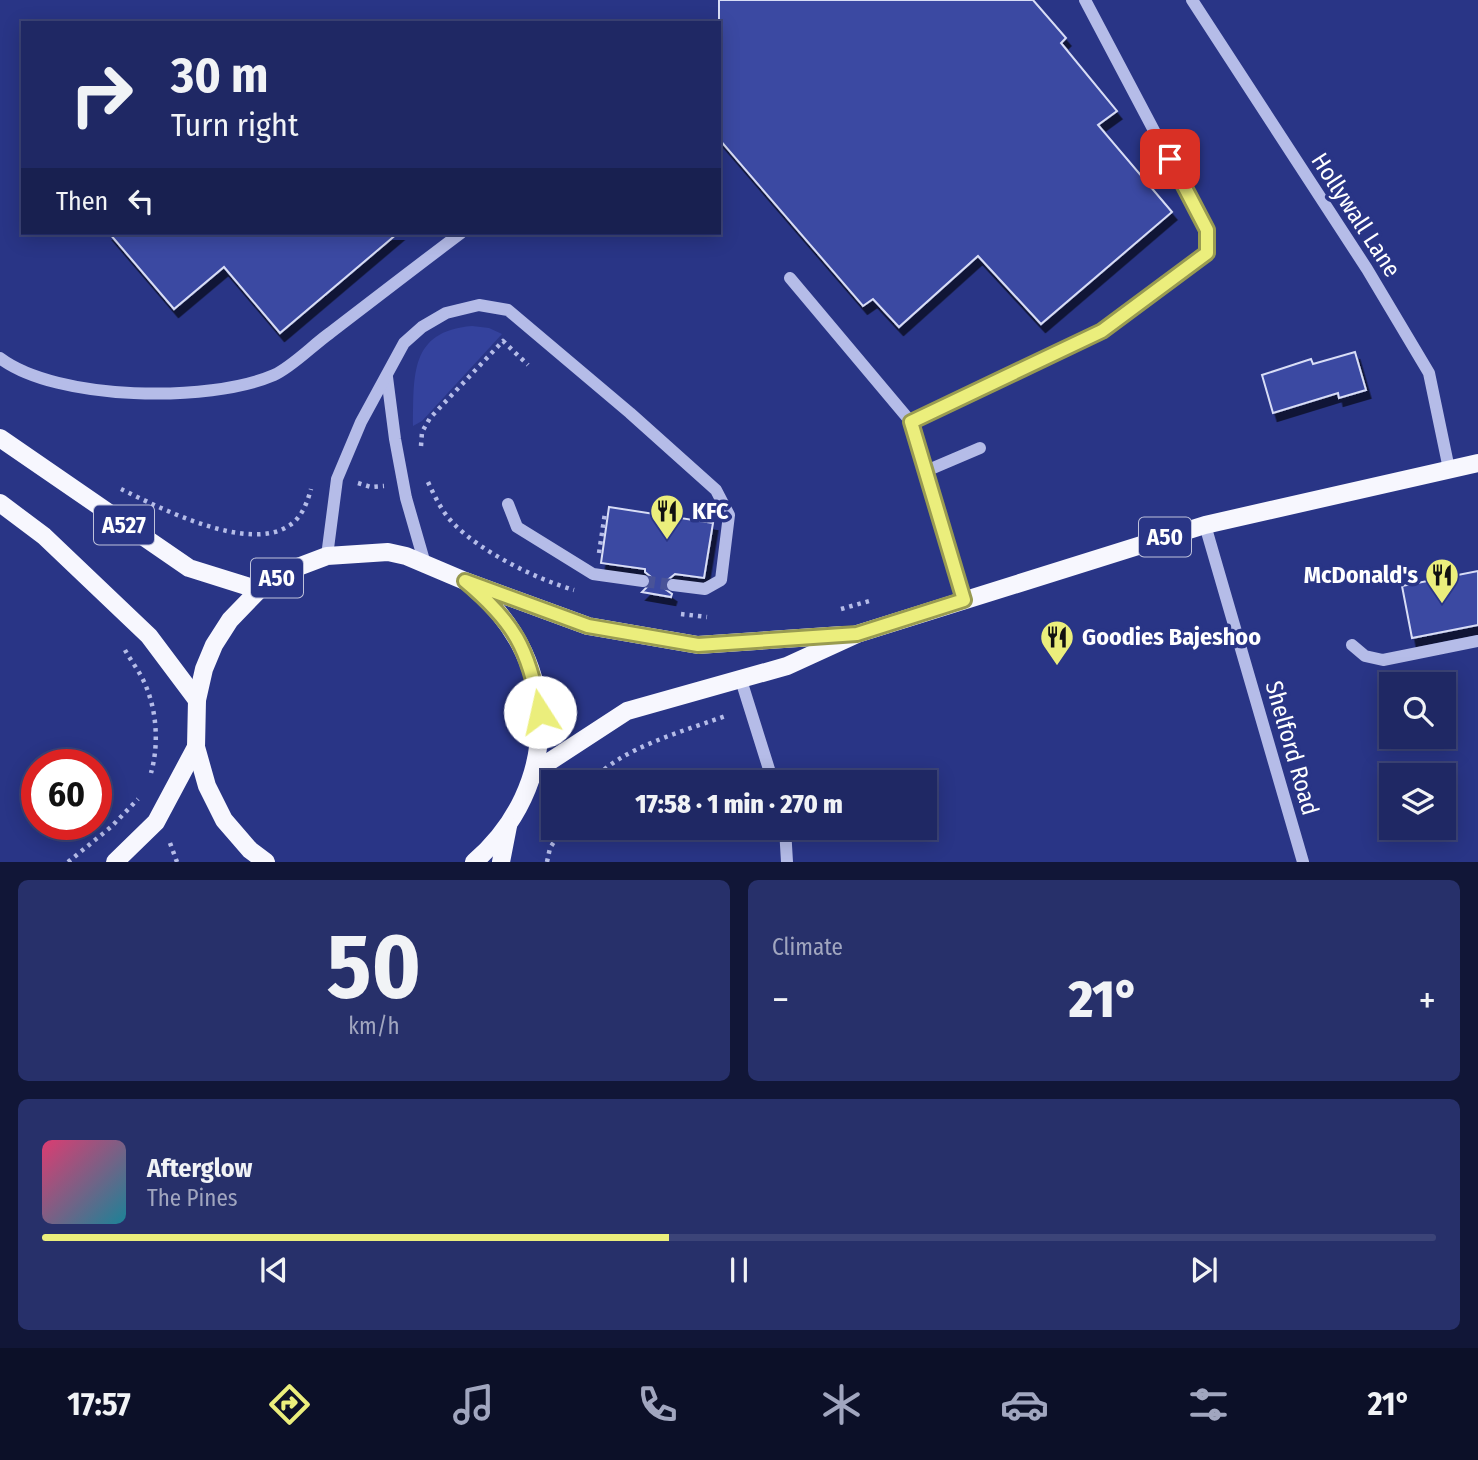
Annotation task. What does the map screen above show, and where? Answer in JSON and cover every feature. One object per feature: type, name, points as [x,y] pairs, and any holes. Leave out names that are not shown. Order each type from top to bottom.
[{"type":"main road","name":"A527","points":[[0,438],[189,568],[259,590]]},
{"type":"main road","name":"A50","points":[[534,771],[627,711],[787,666],[857,634],[1205,524],[1478,463]]},
{"type":"main road","name":"A527","points":[[0,503],[44,536],[149,636],[197,700]]},
{"type":"main road","name":"A50","points":[[266,862],[250,850],[224,820],[207,786],[196,747],[197,700],[204,670],[214,645],[230,620],[259,590],[290,570],[327,556],[388,552],[407,556],[465,581],[488,600],[510,626],[534,675],[540,712],[534,771],[525,798],[508,826],[474,862]]},
{"type":"main road","points":[[465,581],[588,626],[698,645],[857,634]]},
{"type":"main road","name":"A50","points":[[115,862],[156,822],[196,747]]},
{"type":"main road","points":[[501,862],[508,826]]},
{"type":"street","points":[[911,422],[1102,331],[1207,253],[1207,230],[1085,0]]},
{"type":"street","name":"Hollywall Lane","points":[[1192,0],[1367,269],[1429,373],[1449,469]]},
{"type":"street","points":[[0,358],[15,369],[103,391],[167,395],[231,388],[276,374],[458,235]]},
{"type":"street","points":[[790,278],[911,422],[964,600]]},
{"type":"street","points":[[327,556],[337,479],[361,422],[404,343],[422,327],[446,313],[479,305],[508,310],[716,490],[729,514],[721,580],[705,589],[673,585]]},
{"type":"street","points":[[387,376],[403,484],[425,564]]},
{"type":"street","points":[[926,471],[980,448]]},
{"type":"street","points":[[508,504],[517,527],[593,574],[643,581]]},
{"type":"street","name":"Shelford Road","points":[[1205,524],[1303,862]]},
{"type":"street","points":[[1352,645],[1365,656],[1383,660],[1478,641]]},
{"type":"street","points":[[741,680],[769,770]]},
{"type":"street","points":[[785,840],[786,862]]},
{"type":"path","points":[[423,457],[422,432],[430,418],[503,341],[528,365]]},
{"type":"path","points":[[112,484],[194,522],[241,533],[267,534],[281,530],[301,514],[316,475],[371,487],[403,484]]},
{"type":"path","points":[[119,640],[145,685],[155,722],[156,754],[149,779]]},
{"type":"path","points":[[603,770],[643,746],[749,707]]},
{"type":"path","points":[[68,862],[111,827],[146,792]]},
{"type":"path","points":[[547,862],[555,840]]},
{"type":"shaded area","points":[[472,326],[489,328],[502,334],[422,421],[413,426],[415,374],[426,347],[436,337],[451,330]]},
{"type":"building","points":[[719,0],[1033,0],[1066,38],[1061,43],[1117,111],[1098,125],[1172,212],[1041,324],[978,256],[899,327],[873,299],[863,306],[721,141]]},
{"type":"building","points":[[111,235],[396,235],[280,333],[224,267],[174,309]]},
{"type":"building","points":[[1355,352],[1366,390],[1339,398],[1338,393],[1273,413],[1262,375],[1311,359],[1313,364]]},
{"type":"building","points":[[609,507],[713,523],[704,578],[675,574],[664,583],[665,589],[672,594],[671,597],[642,592],[651,583],[651,577],[645,569],[601,563]]},
{"type":"building","name":"McDonald's","points":[[1478,571],[1478,625],[1412,638],[1402,586]]},
{"type":"tunnel","points":[[643,581],[673,585]]},
{"type":"place","name":"KFC","points":[[667,541]]},
{"type":"place","name":"McDonald's","points":[[1442,605]]},
{"type":"place","name":"Goodies Bajeshoo","points":[[1057,667]]},
{"type":"route","points":[[540,712],[534,675],[510,626],[488,600],[465,581],[588,626],[698,645],[857,634],[964,600],[911,422],[1102,331],[1207,253],[1207,230],[1170,159]]}]
